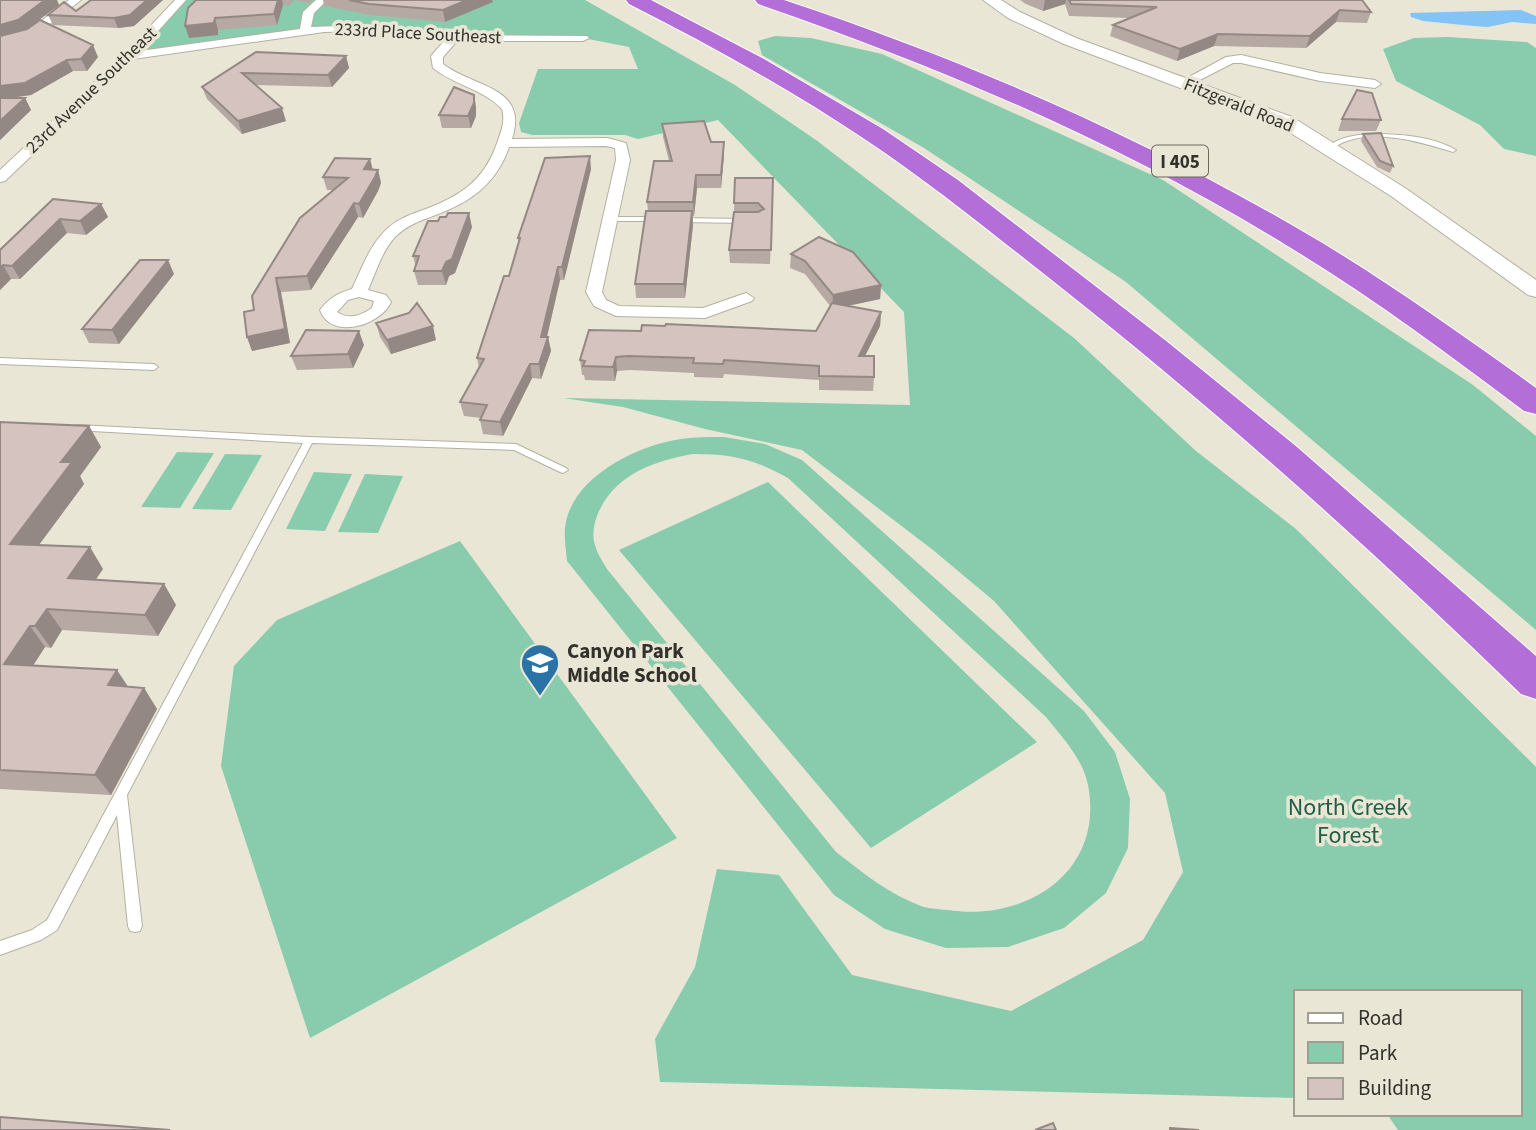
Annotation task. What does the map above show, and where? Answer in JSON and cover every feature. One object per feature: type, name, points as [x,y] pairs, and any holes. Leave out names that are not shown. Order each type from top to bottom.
[{"type":"highway","points":[[636,0],[732,51],[867,131],[949,186],[1164,353],[1286,454],[1428,580],[1536,682]]},
{"type":"highway","name":"I 405","points":[[765,0],[929,57],[1136,151],[1292,237],[1472,356],[1536,404]]},
{"type":"highway","name":"I 405","points":[[795,0],[985,69],[1129,135],[1268,208],[1451,322],[1536,381]]},
{"type":"highway","points":[[1021,242],[1064,261],[1186,356],[1413,548],[1536,660]]},
{"type":"street","points":[[0,44],[28,36],[76,0]]},
{"type":"street","name":"23rd Avenue Southeast","points":[[0,178],[129,56],[181,0]]},
{"type":"street","points":[[305,31],[309,12],[322,0]]},
{"type":"street","name":"Fitzgerald Road","points":[[992,1],[1042,29],[1285,121],[1398,192],[1536,290]]},
{"type":"street","name":"233rd Place Southeast","points":[[129,56],[305,31],[366,28],[454,38],[583,38]]},
{"type":"street","points":[[359,292],[386,239],[396,228],[465,197],[483,185],[504,143],[511,120],[508,108],[493,94],[447,74],[438,65],[438,56],[454,38]]},
{"type":"street","points":[[1184,83],[1230,60],[1241,59],[1320,77],[1375,84]]},
{"type":"street","points":[[504,143],[607,142],[621,146],[624,160],[594,292],[600,303],[616,312],[705,313],[746,298]]},
{"type":"lane","points":[[1329,148],[1344,138],[1401,137],[1419,138],[1452,150]]},
{"type":"lane","points":[[610,219],[758,221]]},
{"type":"lane","points":[[0,361],[154,367]]},
{"type":"lane","points":[[67,427],[309,440],[516,447],[563,470]]},
{"type":"lane","points":[[0,948],[36,935],[52,925],[309,440]]},
{"type":"lane","points":[[121,794],[135,926]]},
{"type":"green space","name":"North Creek Forest","points":[[180,0],[585,0],[735,85],[816,140],[1074,338],[1196,451],[1296,529],[1536,767],[1536,1130],[1398,1130],[1388,1116],[1522,1116],[1522,990],[1294,990],[1294,1098],[660,1082],[655,1039],[695,967],[717,869],[779,875],[852,975],[1011,1011],[1143,940],[1183,872],[1165,793],[994,601],[933,550],[802,450],[705,429],[623,407],[563,398],[910,405],[904,312],[718,120],[638,139],[625,135],[532,135],[521,132],[519,123],[538,69],[638,69],[629,47],[583,38],[454,38],[365,28],[324,29],[129,56]]},
{"type":"green space","points":[[775,36],[811,38],[882,54],[1163,180],[1473,385],[1536,436],[1536,630],[1126,282],[924,148],[762,55],[758,41]]},
{"type":"green space","points":[[1448,37],[1527,42],[1536,48],[1536,156],[1504,149],[1480,125],[1396,81],[1383,49],[1414,38]]},
{"type":"green space","points":[[724,437],[765,444],[802,460],[1084,711],[1115,752],[1130,799],[1128,848],[1106,893],[1064,928],[1008,947],[946,948],[885,929],[834,895],[567,561],[565,528],[570,510],[592,479],[608,467],[645,448],[681,439]],"holes":[[[707,454],[753,462],[788,478],[1059,732],[1082,766],[1088,785],[1090,816],[1084,843],[1072,866],[1054,885],[1031,899],[1005,908],[977,912],[921,906],[866,875],[836,852],[607,569],[597,551],[593,536],[597,517],[608,496],[628,477],[640,470],[666,460]]]},
{"type":"green space","points":[[177,452],[214,453],[180,508],[141,507]]},
{"type":"green space","points":[[225,454],[262,455],[231,510],[192,509]]},
{"type":"green space","points":[[314,472],[352,474],[325,531],[286,529]]},
{"type":"green space","points":[[365,474],[403,476],[378,533],[338,532]]},
{"type":"green space","points":[[768,482],[1037,742],[871,848],[619,550]]},
{"type":"green space","points":[[460,541],[677,838],[310,1038],[221,766],[234,666],[277,620]]},
{"type":"water","points":[[1521,10],[1536,16],[1536,24],[1512,22],[1488,27],[1473,26],[1423,21],[1411,17],[1410,13]]},
{"type":"building","points":[[0,0],[45,0],[18,20],[0,25]]},
{"type":"building","points":[[91,0],[147,0],[130,15],[114,18],[48,15],[64,2],[76,11]]},
{"type":"building","points":[[196,0],[278,0],[274,14],[215,18],[214,23],[185,26],[188,8]]},
{"type":"building","points":[[349,0],[467,0],[443,10]]},
{"type":"building","points":[[1069,0],[1362,0],[1371,12],[1340,10],[1310,36],[1218,34],[1180,49],[1113,25],[1157,7],[1071,4]]},
{"type":"building","points":[[40,20],[93,45],[81,59],[67,60],[25,83],[0,86],[0,36],[27,29]]},
{"type":"building","points":[[256,52],[346,56],[328,75],[242,73],[282,108],[238,121],[202,87]]},
{"type":"building","points":[[454,87],[474,95],[474,103],[468,116],[439,115]]},
{"type":"building","points":[[1357,90],[1372,93],[1381,120],[1342,119]]},
{"type":"building","points":[[0,98],[25,98],[0,121]]},
{"type":"building","points":[[704,121],[711,142],[724,142],[721,175],[696,175],[693,202],[647,202],[654,161],[672,161],[662,124]]},
{"type":"building","points":[[1381,133],[1393,166],[1380,161],[1363,134]]},
{"type":"building","points":[[590,156],[562,267],[558,267],[541,337],[548,337],[539,364],[530,364],[500,422],[480,420],[487,405],[460,402],[484,359],[477,358],[504,276],[509,276],[518,238],[545,158]]},
{"type":"building","points":[[335,158],[370,159],[364,169],[378,170],[359,204],[354,203],[307,276],[276,278],[285,329],[247,337],[244,312],[254,310],[252,296],[300,218],[348,178],[323,177]]},
{"type":"building","points":[[735,178],[773,178],[771,250],[729,250],[734,212],[758,212],[764,209],[758,203],[734,203]]},
{"type":"building","points":[[53,199],[101,204],[80,221],[60,219],[12,266],[3,265],[0,268],[0,250]]},
{"type":"building","points":[[646,211],[692,211],[684,284],[635,284]]},
{"type":"building","points":[[448,213],[469,213],[452,259],[446,262],[442,271],[414,271],[419,256],[413,256],[428,221],[438,221]]},
{"type":"building","points":[[819,237],[853,252],[881,285],[833,295],[805,261],[791,254]]},
{"type":"building","points":[[140,260],[168,260],[112,330],[82,329]]},
{"type":"building","points":[[417,303],[433,326],[387,340],[376,323],[409,313]]},
{"type":"building","points":[[832,303],[881,312],[859,356],[874,356],[874,377],[819,376],[819,366],[724,360],[723,364],[693,363],[694,358],[616,357],[613,367],[583,366],[585,361],[580,360],[589,330],[641,331],[642,325],[666,324],[816,331]]},
{"type":"building","points":[[306,330],[359,331],[348,354],[291,356]]},
{"type":"building","points":[[0,422],[89,426],[61,462],[72,462],[10,544],[90,547],[68,578],[164,584],[145,615],[47,609],[35,626],[30,626],[4,664],[117,670],[108,685],[144,688],[95,775],[0,770]]},
{"type":"building","points":[[0,1117],[170,1130],[0,1130]]},
{"type":"building","points":[[1053,1123],[1056,1130],[1035,1130]]},
{"type":"place","name":"Canyon Park Middle School","points":[[540,697]]}]
